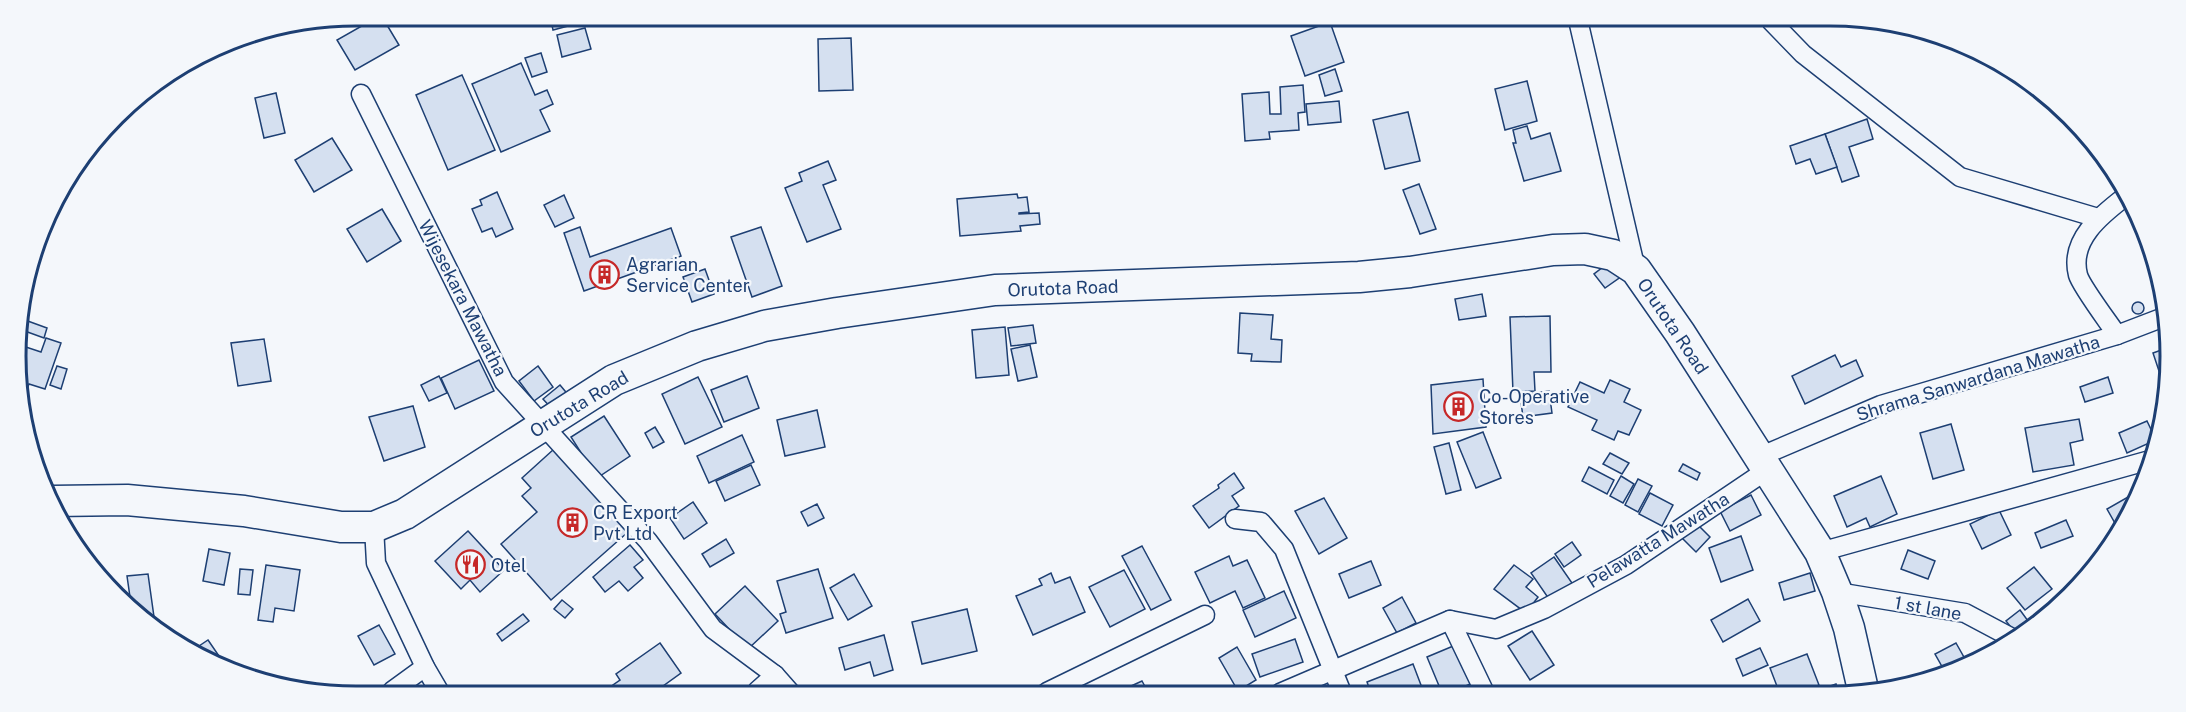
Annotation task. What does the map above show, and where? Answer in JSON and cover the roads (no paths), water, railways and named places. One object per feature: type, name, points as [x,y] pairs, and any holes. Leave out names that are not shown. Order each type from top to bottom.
[{"type":"main road","name":"Orutota Road","points":[[60,501],[127,500],[244,511],[341,527],[374,527],[405,514],[614,380],[697,346],[764,326],[995,290],[1359,277],[1410,272],[1553,250],[1585,249],[1613,255],[1636,270],[1680,333],[1820,552],[1849,628],[1862,685]]},
{"type":"street","points":[[1579,26],[1636,270]]},
{"type":"street","points":[[1776,26],[1803,54],[1960,177],[2098,218]]},
{"type":"street","name":"Wijesekara Mawatha","points":[[361,94],[504,382],[648,541],[713,629],[775,675],[785,686]]},
{"type":"street","points":[[2117,335],[2078,276],[2078,250],[2098,218],[2121,200]]},
{"type":"street","name":"Shrama Sanwardana Mawatha","points":[[1763,463],[1881,405],[2117,335],[2159,319]]},
{"type":"street","points":[[1820,552],[2143,462]]},
{"type":"street","name":"Pelawatta Mawatha","points":[[1450,620],[1496,629],[1544,609],[1626,566],[1763,463]]},
{"type":"street","points":[[1235,519],[1261,522],[1284,549],[1340,686]]},
{"type":"street","points":[[374,527],[376,563],[436,686]]},
{"type":"street","name":"1 st lane","points":[[1837,592],[1965,613],[2007,635]]},
{"type":"street","points":[[1059,686],[1205,615]]},
{"type":"street","points":[[1296,686],[1450,620],[1482,686]]},
{"type":"street","points":[[399,686],[425,667]]},
{"type":"street","points":[[763,686],[775,675]]},
{"type":"place","name":"Agrarian Service Center","points":[[605,274]]},
{"type":"place","name":"Co-Operative Stores","points":[[1458,406]]},
{"type":"place","name":"CR Export Pvt Ltd","points":[[572,522]]},
{"type":"place","name":"Otel","points":[[470,565]]}]
